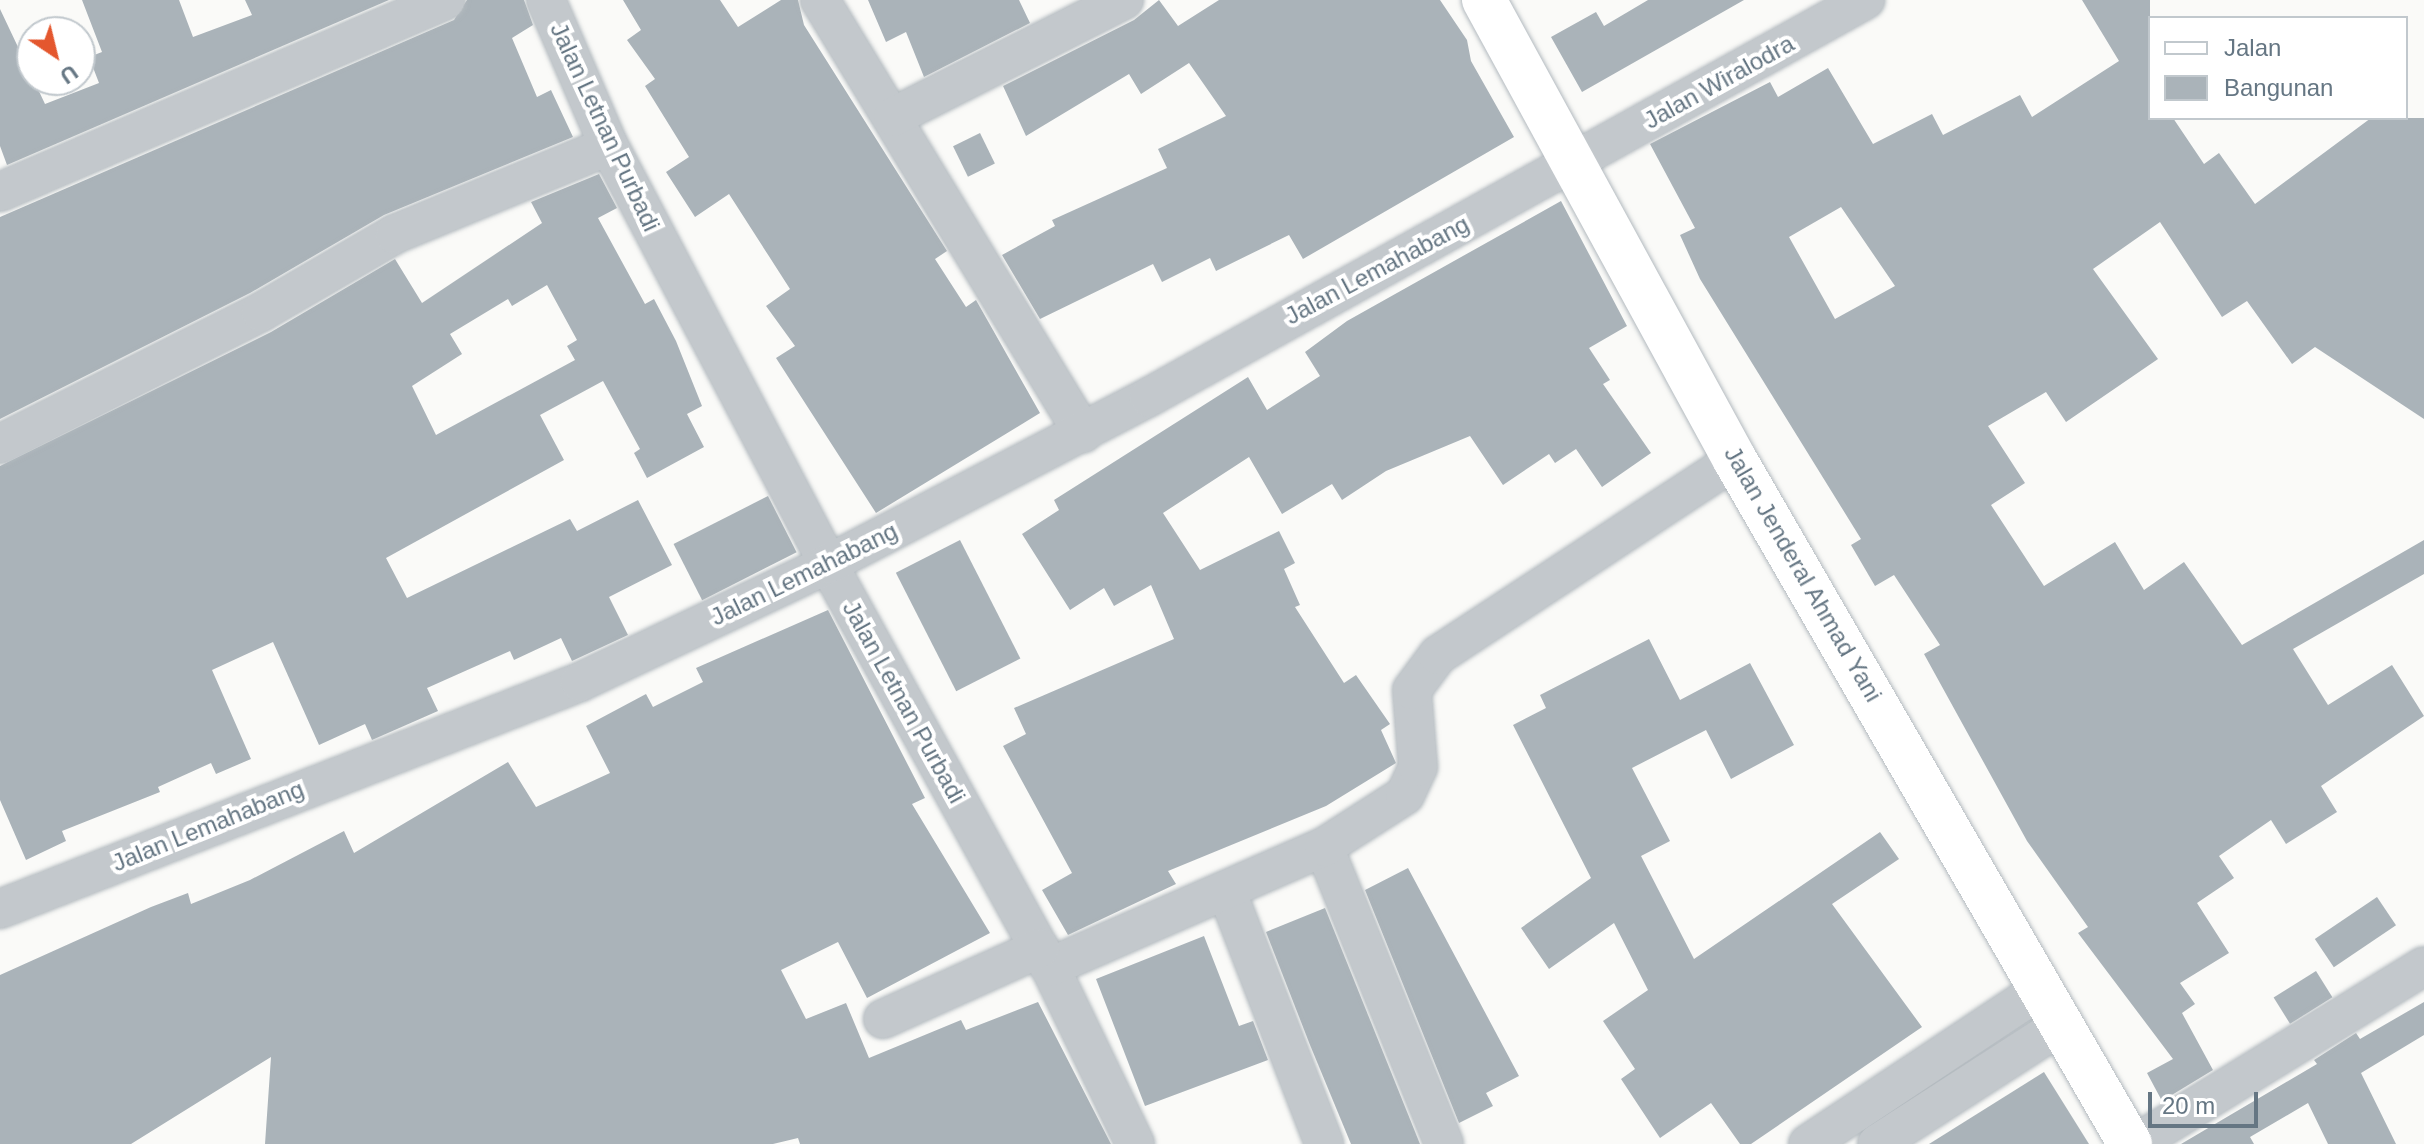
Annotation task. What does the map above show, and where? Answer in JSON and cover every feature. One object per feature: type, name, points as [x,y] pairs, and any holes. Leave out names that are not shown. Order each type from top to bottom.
[{"type":"main road","name":"Jalan Jenderal Ahmad Yani","points":[[1484,0],[1735,460],[2133,1144]]},
{"type":"street","points":[[0,192],[445,0]]},
{"type":"street","name":"Jalan Letnan Purbadi","points":[[546,0],[609,146],[828,564],[1045,958],[1135,1144]]},
{"type":"street","points":[[820,0],[1083,433]]},
{"type":"street","points":[[893,117],[1124,0]]},
{"type":"street","name":"Jalan Wiralodra","points":[[1574,164],[1865,0]]},
{"type":"street","points":[[0,444],[261,312],[395,234],[609,146]]},
{"type":"street","name":"Jalan Lemahabang","points":[[3,901],[580,682],[828,564],[1083,433],[1574,164]]},
{"type":"street","points":[[883,1019],[1227,892],[1324,847],[1405,795],[1414,780],[1412,690],[1438,655],[1735,460]]},
{"type":"street","points":[[1324,847],[1444,1144]]},
{"type":"street","points":[[1227,892],[1324,1144]]},
{"type":"street","points":[[2133,1144],[2424,966]]},
{"type":"street","points":[[1808,1144],[2051,1007]]},
{"type":"street","points":[[1877,1144],[2051,1007]]},
{"type":"building","points":[[82,0],[179,0],[193,37],[252,15],[245,0],[389,0],[7,165],[0,146],[0,9],[16,43],[16,96],[41,96],[45,104],[66,96],[96,96],[96,84],[99,83],[96,54],[102,52],[96,36],[96,16],[88,16]]},
{"type":"building","points":[[467,0],[524,0],[533,25],[512,38],[537,97],[551,90],[573,137],[384,215],[250,293],[0,419],[0,217],[454,20]]},
{"type":"building","points":[[623,0],[720,0],[738,27],[781,0],[798,0],[804,25],[947,251],[935,259],[966,307],[976,300],[1040,413],[876,513],[776,358],[795,346],[766,306],[790,289],[729,194],[695,217],[666,172],[689,157],[645,86],[655,79],[627,40],[641,30]]},
{"type":"building","points":[[868,0],[1019,0],[1030,23],[924,77],[906,32],[886,42]]},
{"type":"building","points":[[1159,0],[1178,26],[1219,0],[1440,0],[1467,40],[1471,61],[1514,137],[1303,259],[1289,235],[1216,271],[1210,258],[1162,282],[1153,264],[1040,319],[1002,255],[1055,226],[1052,220],[1167,168],[1158,149],[1226,116],[1189,63],[1141,94],[1129,74],[1026,136],[1003,86],[1134,20]]},
{"type":"building","points":[[1648,0],[1744,0],[1582,92],[1551,37],[1596,12],[1604,26]]},
{"type":"building","points":[[2082,0],[2150,0],[2148,120],[2174,120],[2204,164],[2219,153],[2255,204],[2368,120],[2424,118],[2424,419],[2315,347],[2292,364],[2247,301],[2222,317],[2160,222],[2093,269],[2158,359],[2066,422],[2046,392],[1988,426],[2025,483],[1991,505],[2044,586],[2115,542],[2144,590],[2184,562],[2242,645],[2424,540],[2424,574],[2293,649],[2328,705],[2392,665],[2424,716],[2321,786],[2337,812],[2286,844],[2271,820],[2219,856],[2234,878],[2197,903],[2229,953],[2180,983],[2195,1004],[2182,1013],[2213,1070],[2162,1101],[2147,1073],[2173,1059],[2078,933],[2088,927],[2027,841],[1924,654],[1940,645],[1894,575],[1875,586],[1851,545],[1861,539],[1700,279],[1680,235],[1695,228],[1650,144],[1770,82],[1778,97],[1828,68],[1873,144],[1932,114],[1943,135],[2020,95],[2032,117],[2119,61]],"holes":[[[1841,207],[1895,286],[1835,319],[1789,237]]]},
{"type":"building","points":[[980,133],[995,164],[968,177],[953,146]]},
{"type":"building","points":[[599,174],[617,208],[598,218],[645,304],[654,299],[676,341],[702,406],[687,414],[704,447],[647,478],[634,453],[640,449],[603,381],[540,415],[564,460],[386,558],[407,598],[570,519],[577,531],[638,500],[672,565],[609,597],[628,635],[572,661],[561,638],[514,660],[510,651],[427,688],[438,711],[372,740],[365,724],[319,745],[273,642],[212,670],[251,759],[216,774],[211,763],[158,787],[160,792],[62,831],[66,841],[26,860],[0,800],[0,466],[271,332],[395,259],[422,303],[542,223],[531,202]],"holes":[[[547,285],[577,340],[567,346],[575,360],[436,435],[412,386],[462,354],[450,334],[508,299],[512,306]]]},
{"type":"building","points":[[1561,201],[1627,326],[1589,348],[1610,380],[1603,384],[1651,453],[1602,487],[1576,449],[1555,463],[1549,454],[1503,485],[1470,436],[1386,471],[1342,500],[1332,484],[1282,514],[1249,457],[1163,513],[1200,570],[1279,531],[1295,563],[1284,569],[1300,605],[1295,607],[1344,683],[1356,675],[1390,724],[1381,730],[1396,763],[1326,806],[1168,871],[1176,884],[1068,935],[1042,890],[1072,873],[1003,746],[1026,734],[1014,708],[1174,639],[1151,585],[1114,606],[1104,588],[1070,610],[1022,534],[1059,510],[1054,500],[1248,377],[1267,410],[1320,376],[1305,352],[1347,321]]},
{"type":"building","points":[[768,496],[797,552],[702,600],[674,544]]},
{"type":"building","points":[[960,540],[1020,659],[956,691],[896,573]]},
{"type":"building","points":[[828,610],[925,798],[912,804],[990,933],[867,998],[838,942],[781,970],[806,1019],[846,1003],[869,1058],[961,1020],[966,1030],[1038,1002],[1111,1144],[800,1144],[798,1138],[773,1144],[265,1144],[271,1057],[131,1144],[0,1144],[0,975],[151,907],[188,893],[191,904],[250,880],[344,831],[354,853],[508,762],[536,807],[610,773],[586,726],[646,694],[653,707],[703,682],[696,668]]},
{"type":"building","points":[[1649,639],[1680,700],[1750,663],[1794,745],[1731,779],[1706,730],[1632,768],[1670,841],[1641,856],[1694,959],[1880,832],[1899,859],[1832,904],[1922,1027],[1751,1144],[1740,1144],[1711,1103],[1660,1138],[1621,1079],[1635,1069],[1603,1021],[1648,990],[1614,923],[1549,969],[1521,928],[1591,878],[1513,725],[1546,708],[1540,695]]},
{"type":"building","points":[[1408,868],[1519,1076],[1486,1093],[1493,1106],[1459,1123],[1365,890]]},
{"type":"building","points":[[2377,897],[2396,925],[2334,967],[2315,939]]},
{"type":"building","points":[[1325,908],[1420,1144],[1351,1144],[1310,1045],[1266,932]]},
{"type":"building","points":[[1204,936],[1239,1026],[1253,1021],[1268,1060],[1145,1106],[1096,979]]},
{"type":"building","points":[[2316,971],[2332,997],[2290,1024],[2274,997]]},
{"type":"building","points":[[2424,1002],[2424,1035],[2361,1073],[2396,1144],[2328,1144],[2308,1103],[2250,1137],[2254,1144],[2181,1144],[2317,1064],[2314,1060],[2356,1033],[2360,1039]]},
{"type":"building","points":[[2044,1072],[2089,1144],[1929,1144]]}]
